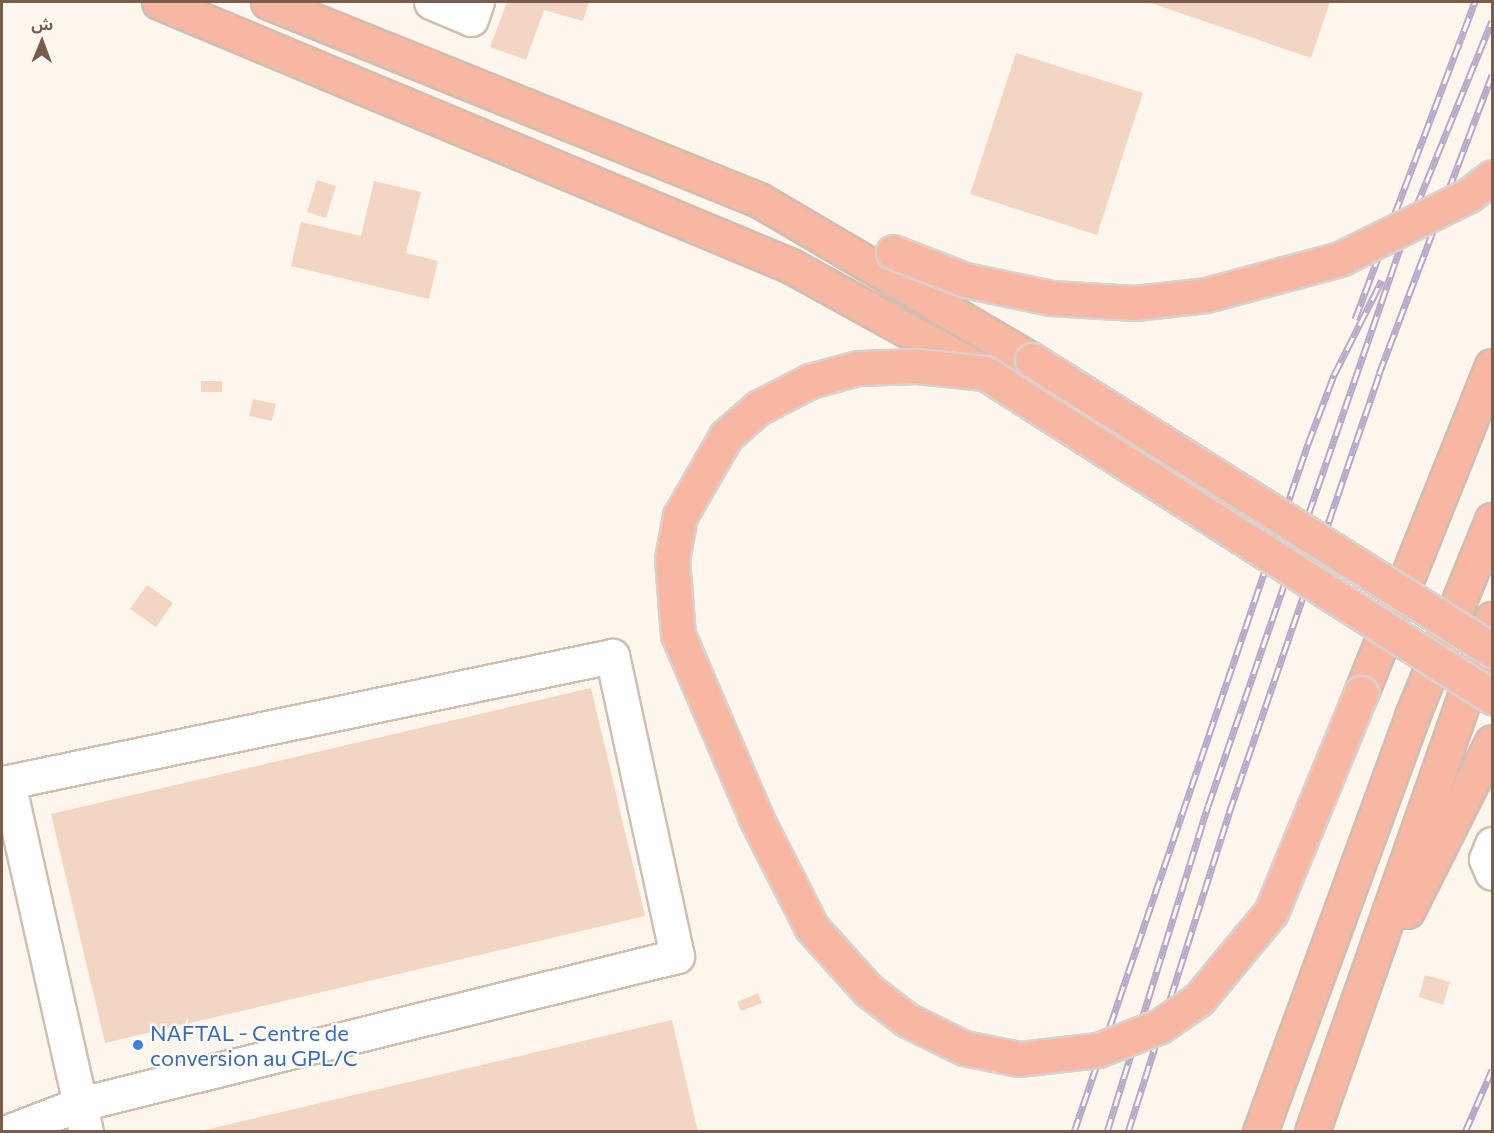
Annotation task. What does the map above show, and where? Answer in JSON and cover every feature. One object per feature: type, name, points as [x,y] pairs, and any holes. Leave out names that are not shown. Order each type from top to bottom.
[{"type":"highway","points":[[159,2],[791,266],[858,306],[985,373],[1492,697]]},
{"type":"highway","points":[[268,2],[759,200],[887,261],[1492,650]]},
{"type":"highway","points":[[887,261],[1051,298],[1135,303],[1206,295],[1340,259],[1469,195],[1492,177]]},
{"type":"highway","points":[[985,373],[917,366],[858,368],[810,381],[758,408],[726,436],[699,475],[680,516],[672,559],[678,635],[757,820],[812,928],[868,990],[907,1020],[964,1047],[1020,1059],[1098,1050],[1160,1026],[1199,999],[1271,912],[1492,366]]},
{"type":"highway","points":[[1260,1131],[1412,716],[1492,520]]},
{"type":"highway","points":[[1311,1131],[1492,619]]},
{"type":"highway","points":[[1349,1025],[1488,751]]},
{"type":"street","points":[[431,2],[474,10]]},
{"type":"street","points":[[7,1131],[83,1118],[677,956],[612,656],[8,782],[83,1118]]},
{"type":"street","points":[[1492,844],[1486,859],[1492,873]]},
{"type":"building","points":[[507,2],[589,2],[583,21],[544,10],[526,60],[490,47]]},
{"type":"building","points":[[1148,2],[1330,2],[1311,58]]},
{"type":"building","points":[[1016,53],[1143,93],[1097,235],[970,194]]},
{"type":"building","points":[[317,180],[336,186],[326,218],[307,212]]},
{"type":"building","points":[[374,181],[421,192],[406,253],[438,261],[429,299],[291,266],[301,222],[361,236]]},
{"type":"building","points":[[201,381],[222,381],[222,392],[201,392]]},
{"type":"building","points":[[253,399],[276,404],[272,421],[249,416]]},
{"type":"building","points":[[147,585],[173,603],[156,627],[130,609]]},
{"type":"building","points":[[591,688],[645,916],[105,1043],[51,814]]},
{"type":"building","points":[[1425,975],[1450,982],[1443,1005],[1419,997]]},
{"type":"building","points":[[758,993],[762,1003],[741,1011],[737,1002]]},
{"type":"building","points":[[672,1020],[698,1132],[201,1132],[201,1131]]},
{"type":"railway","points":[[1355,319],[1475,2]]},
{"type":"railway","points":[[1107,1132],[1208,806],[1405,234],[1492,21]]},
{"type":"railway","points":[[1128,1132],[1229,813],[1379,374],[1492,75]]},
{"type":"railway","points":[[1074,1132],[1308,444],[1334,375],[1382,280]]},
{"type":"railway","points":[[1465,1132],[1492,1070]]},
{"type":"place","name":"NAFTAL - Centre de conversion au GPL/C","points":[[138,1045]]}]
